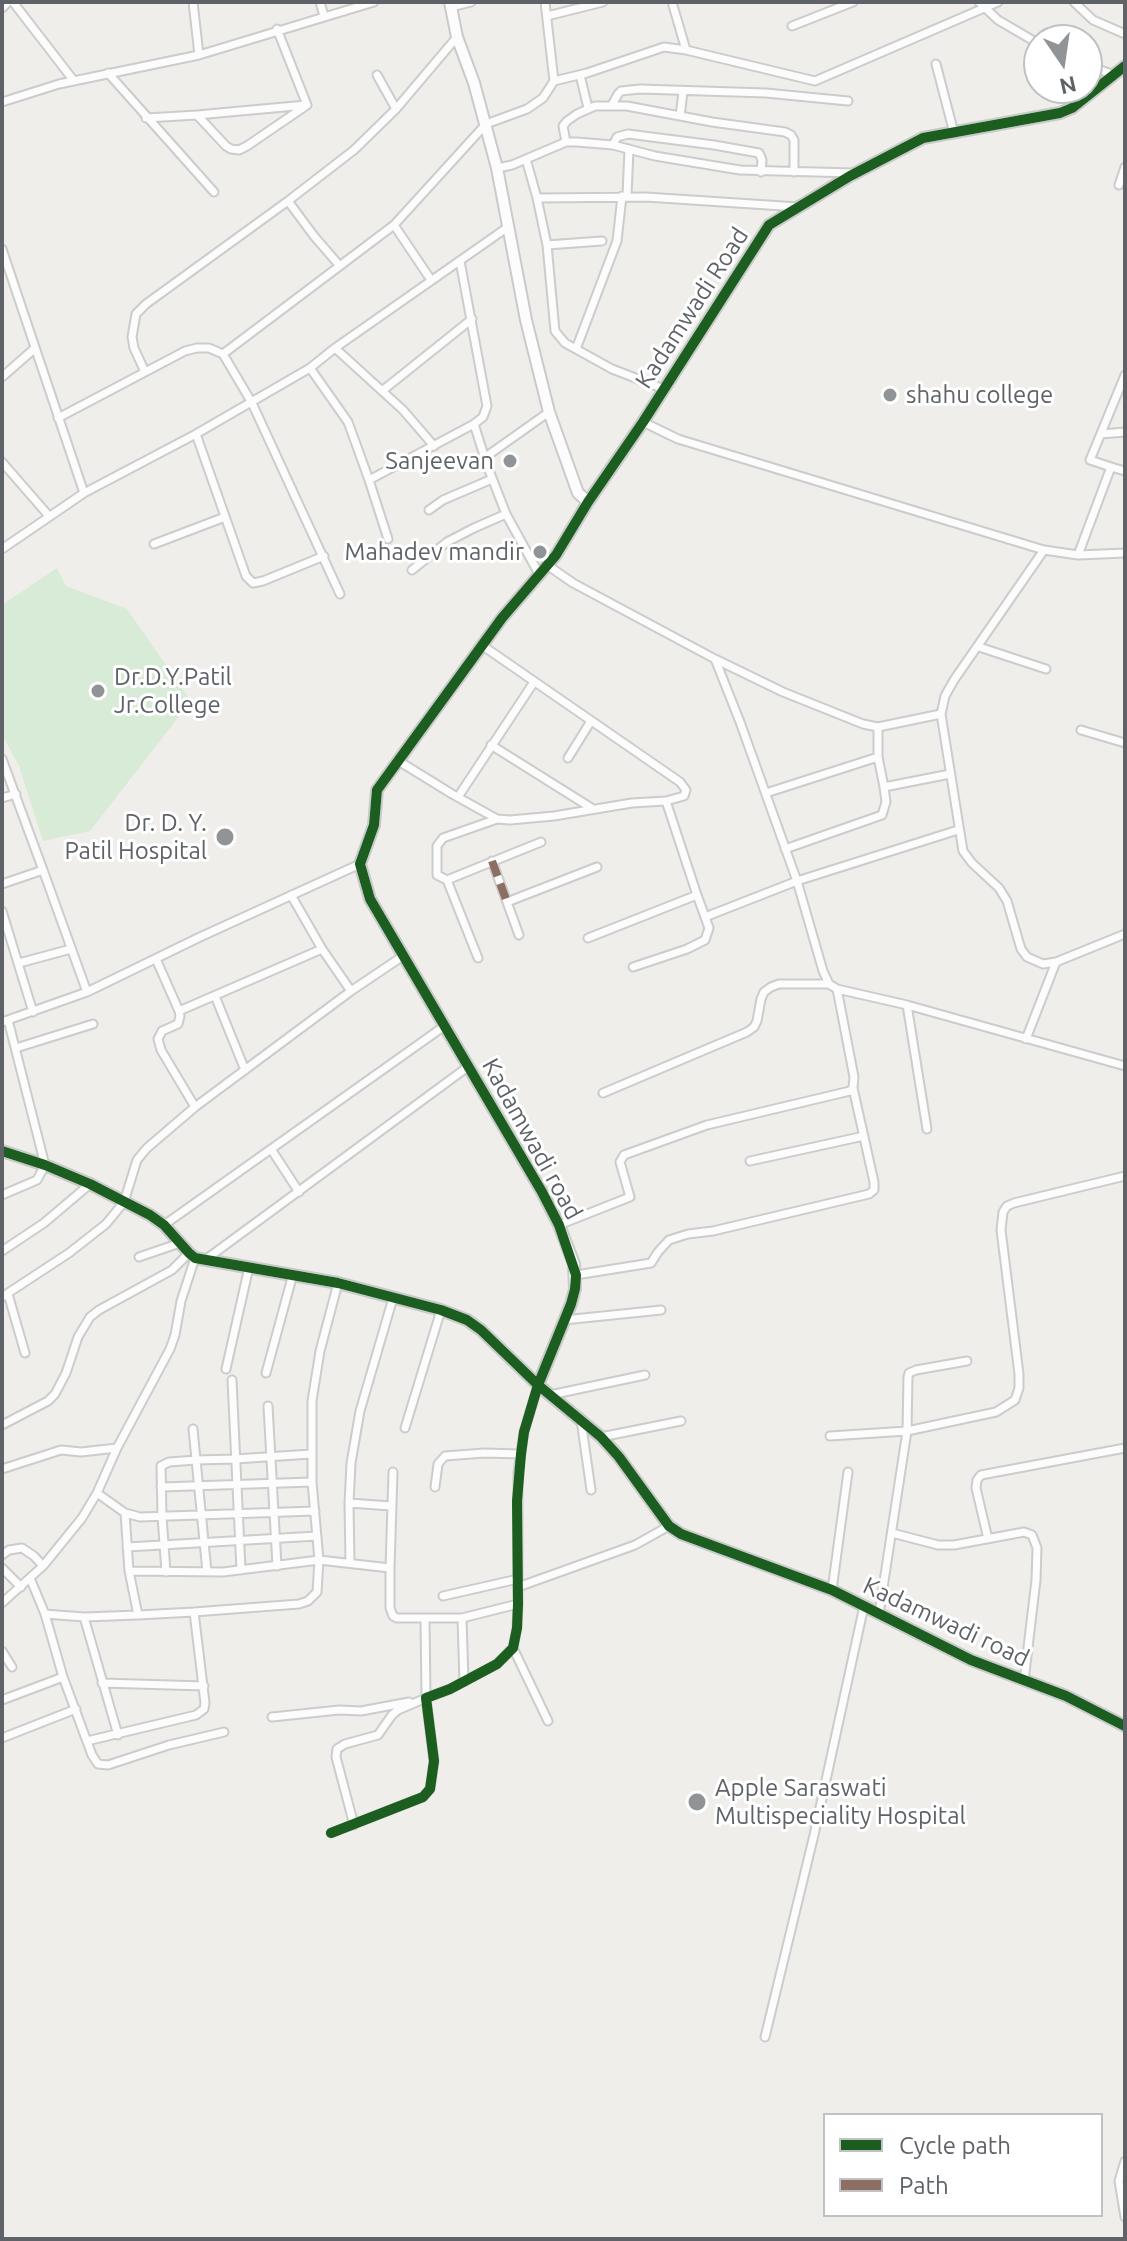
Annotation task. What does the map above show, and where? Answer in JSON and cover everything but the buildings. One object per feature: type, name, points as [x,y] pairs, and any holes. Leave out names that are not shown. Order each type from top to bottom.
[{"type":"street","points":[[2,8],[11,2],[74,81]]},
{"type":"street","points":[[193,2],[199,55]]},
{"type":"street","points":[[320,2],[324,16]]},
{"type":"street","points":[[2,102],[74,81],[199,55],[374,2]]},
{"type":"street","points":[[2,1195],[37,1180],[45,1165],[16,1048],[5,1021],[87,992],[360,864],[374,825],[377,790],[502,618],[556,555],[588,502],[578,493],[549,412],[526,320],[497,168],[457,37],[450,4],[471,2]]},
{"type":"street","points":[[223,354],[394,225],[486,124],[527,109],[543,98],[554,81],[545,2]]},
{"type":"street","points":[[547,16],[603,2]]},
{"type":"street","points":[[672,2],[686,50]]},
{"type":"street","points":[[792,26],[853,2]]},
{"type":"street","points":[[554,81],[664,47],[815,81],[982,5],[998,2]]},
{"type":"street","points":[[1074,2],[1093,20],[1125,34]]},
{"type":"street","points":[[982,5],[998,20],[1023,35]]},
{"type":"street","points":[[277,29],[307,105]]},
{"type":"street","points":[[145,372],[132,337],[136,314],[354,150],[396,109],[457,37]]},
{"type":"street","points":[[936,64],[954,133]]},
{"type":"street","name":"Kadamwadi Road","points":[[588,502],[769,225],[923,138],[1060,113],[1081,103],[1125,66]]},
{"type":"street","points":[[1103,71],[1114,75]]},
{"type":"street","points":[[108,73],[214,192]]},
{"type":"street","points":[[377,75],[396,109]]},
{"type":"street","points":[[580,75],[588,108]]},
{"type":"street","points":[[612,105],[618,94],[625,90],[766,93],[848,101]]},
{"type":"street","points":[[680,116],[683,92]]},
{"type":"street","points":[[197,115],[226,146],[239,150],[307,105]]},
{"type":"street","points":[[146,118],[307,105]]},
{"type":"street","points":[[566,142],[563,126],[567,121],[588,108],[612,105],[791,135],[795,147],[794,172]]},
{"type":"street","points":[[613,145],[622,134],[662,137],[759,153],[761,172]]},
{"type":"street","points":[[497,168],[566,142],[613,145],[700,164],[761,172],[856,174]]},
{"type":"street","points":[[576,349],[617,241],[629,149]]},
{"type":"street","points":[[526,159],[547,245],[555,331],[565,343],[612,369],[664,389]]},
{"type":"street","points":[[1119,185],[1125,167]]},
{"type":"street","points":[[537,198],[624,196],[800,207]]},
{"type":"street","points":[[288,201],[339,265]]},
{"type":"street","points":[[394,225],[431,280]]},
{"type":"street","points":[[2,549],[84,493],[196,434],[310,368],[508,227]]},
{"type":"street","points":[[547,245],[602,241]]},
{"type":"street","points":[[2,249],[84,493]]},
{"type":"street","points":[[369,480],[483,417],[487,406],[460,261]]},
{"type":"street","points":[[382,391],[472,319]]},
{"type":"street","points":[[58,418],[185,351],[209,348],[223,354],[252,403],[340,594]]},
{"type":"street","points":[[335,348],[403,410],[434,446]]},
{"type":"street","points":[[2,377],[34,349]]},
{"type":"street","points":[[310,368],[348,422],[388,539]]},
{"type":"street","points":[[1125,375],[1090,460],[1125,471]]},
{"type":"street","points":[[484,458],[549,412]]},
{"type":"street","points":[[643,422],[678,439],[1044,550],[1078,555],[1125,553]]},
{"type":"street","points":[[474,424],[506,514],[543,570],[715,659],[840,716],[878,727],[941,714]]},
{"type":"street","points":[[1101,434],[1125,432]]},
{"type":"street","points":[[196,434],[246,576],[253,583],[324,556]]},
{"type":"street","points":[[2,462],[49,516]]},
{"type":"street","points":[[1078,555],[1111,467]]},
{"type":"street","points":[[429,510],[443,500],[492,479]]},
{"type":"street","points":[[412,570],[447,542],[506,514]]},
{"type":"street","points":[[154,544],[225,517]]},
{"type":"street","points":[[1044,550],[945,696],[941,714],[958,830],[963,851],[999,888],[1007,901],[1021,949],[1034,961],[1043,964],[1056,962],[1125,934]]},
{"type":"street","points":[[478,958],[447,880],[437,875],[437,846],[440,842],[453,834],[497,819],[520,819],[666,801],[684,796],[686,790],[483,646]]},
{"type":"street","points":[[979,647],[1046,669]]},
{"type":"street","points":[[715,659],[797,881],[829,984]]},
{"type":"street","points":[[458,797],[534,682]]},
{"type":"street","points":[[568,758],[591,721]]},
{"type":"street","points":[[785,849],[882,815],[886,802],[878,757],[878,727]]},
{"type":"street","points":[[1081,730],[1125,743]]},
{"type":"street","points":[[491,745],[593,809]]},
{"type":"street","points":[[766,793],[878,757]]},
{"type":"street","points":[[2,759],[87,992]]},
{"type":"street","points":[[397,760],[497,819]]},
{"type":"street","points":[[884,787],[950,774]]},
{"type":"street","points":[[2,798],[16,794]]},
{"type":"street","points":[[633,967],[700,943],[708,934],[709,928],[666,801]]},
{"type":"street","points":[[705,917],[797,881],[958,830]]},
{"type":"street","points":[[447,880],[541,842]]},
{"type":"street","points":[[492,861],[519,935]]},
{"type":"street","name":"Kadamwadi road","points":[[360,864],[370,899],[559,1225],[576,1275]]},
{"type":"street","points":[[507,902],[597,867]]},
{"type":"street","points":[[2,884],[43,870]]},
{"type":"street","points":[[291,895],[351,991]]},
{"type":"street","points":[[588,938],[697,895]]},
{"type":"street","points":[[2,911],[33,1012]]},
{"type":"street","points":[[19,963],[71,949]]},
{"type":"street","points":[[179,1011],[322,949]]},
{"type":"street","points":[[25,1353],[5,1296],[106,1224],[124,1202],[137,1160],[147,1148],[195,1107],[403,956]]},
{"type":"street","points":[[156,959],[180,1016],[178,1024],[162,1031],[159,1044],[195,1107]]},
{"type":"street","points":[[1026,1039],[1056,962]]},
{"type":"street","points":[[603,1093],[747,1032],[757,1021],[764,992],[779,984],[829,984],[837,989],[907,1005],[1125,1066]]},
{"type":"street","points":[[354,1825],[336,1757],[337,1749],[378,1735],[398,1710],[464,1682],[497,1664],[513,1648],[518,1604],[517,1501],[524,1432],[538,1385],[575,1289],[576,1275],[651,1263],[669,1240],[869,1194],[874,1190],[837,989]]},
{"type":"street","points":[[215,996],[245,1070]]},
{"type":"street","points":[[907,1005],[927,1129]]},
{"type":"street","points":[[16,1048],[93,1024]]},
{"type":"street","points":[[164,1225],[443,1027]]},
{"type":"street","points":[[2,1425],[48,1401],[55,1394],[78,1337],[90,1317],[99,1310],[196,1257],[299,1192],[469,1066]]},
{"type":"street","points":[[559,1225],[630,1197],[620,1162],[624,1155],[707,1125],[845,1093],[853,1088]]},
{"type":"street","points":[[750,1161],[864,1136]]},
{"type":"street","points":[[271,1149],[299,1192]]},
{"type":"street","points":[[2,1151],[90,1184],[150,1215],[196,1257]]},
{"type":"street","points":[[830,1436],[907,1431],[996,1412],[1015,1400],[1019,1374],[1001,1230],[1003,1212],[1007,1206],[1125,1176]]},
{"type":"street","points":[[2,1251],[44,1223],[90,1184]]},
{"type":"street","points":[[139,1257],[180,1243]]},
{"type":"street","points":[[2,1603],[43,1566],[82,1518],[97,1493],[117,1448],[170,1349],[181,1301],[196,1257]]},
{"type":"street","name":"Kadamwadi road","points":[[196,1257],[338,1283],[441,1310],[467,1320],[601,1437],[669,1526],[681,1534],[832,1590],[947,1648],[1066,1696],[1125,1726]]},
{"type":"street","points":[[226,1369],[249,1267]]},
{"type":"street","points":[[266,1373],[293,1274]]},
{"type":"street","points":[[45,1614],[84,1617],[194,1612],[299,1604],[314,1597],[319,1586],[319,1560],[312,1482],[312,1401],[314,1378],[338,1283]]},
{"type":"street","points":[[350,1563],[351,1463],[360,1411],[393,1298]]},
{"type":"street","points":[[405,1428],[441,1310]]},
{"type":"street","points":[[564,1320],[661,1310]]},
{"type":"street","points":[[879,1614],[907,1431],[909,1373],[967,1361]]},
{"type":"street","points":[[550,1395],[645,1375]]},
{"type":"street","points":[[232,1380],[241,1570]]},
{"type":"street","points":[[268,1406],[277,1566]]},
{"type":"street","points":[[580,1418],[591,1490]]},
{"type":"street","points":[[601,1437],[681,1421]]},
{"type":"street","points":[[193,1429],[207,1572]]},
{"type":"street","points":[[2,1469],[61,1450],[81,1452],[117,1448]]},
{"type":"street","points":[[988,1539],[976,1488],[981,1475],[1125,1448]]},
{"type":"street","points":[[166,1572],[160,1469],[165,1463],[311,1454]]},
{"type":"street","points":[[435,1487],[438,1464],[445,1456],[521,1454]]},
{"type":"street","points":[[393,1472],[389,1602],[393,1616],[462,1618],[518,1604]]},
{"type":"street","points":[[832,1590],[848,1472]]},
{"type":"street","points":[[161,1487],[312,1482]]},
{"type":"street","points":[[97,1493],[132,1516],[315,1511]]},
{"type":"street","points":[[349,1503],[391,1506]]},
{"type":"street","points":[[125,1513],[129,1571],[138,1615]]},
{"type":"street","points":[[443,1596],[518,1583],[635,1545],[669,1526]]},
{"type":"street","points":[[892,1533],[938,1545],[1024,1532],[1035,1538],[1036,1580],[1024,1681]]},
{"type":"street","points":[[127,1547],[317,1536]]},
{"type":"street","points":[[2,1555],[9,1550],[22,1548],[43,1566]]},
{"type":"street","points":[[129,1571],[207,1572],[319,1560],[390,1568]]},
{"type":"street","points":[[2,1568],[21,1587]]},
{"type":"street","points":[[30,1578],[94,1760],[104,1765],[224,1732]]},
{"type":"street","points":[[765,2037],[814,1835],[864,1606]]},
{"type":"street","points":[[87,1741],[200,1713],[205,1703],[204,1686],[194,1612]]},
{"type":"street","points":[[84,1617],[118,1735]]},
{"type":"street","points":[[462,1618],[464,1682]]},
{"type":"street","points":[[331,1833],[423,1797],[430,1789],[434,1761],[426,1698],[425,1619]]},
{"type":"street","points":[[513,1648],[548,1721]]},
{"type":"street","points":[[2,1651],[12,1667]]},
{"type":"street","points":[[2,1700],[63,1677]]},
{"type":"street","points":[[102,1683],[204,1686]]},
{"type":"street","points":[[272,1717],[339,1710],[361,1711],[426,1698]]},
{"type":"street","points":[[2,1738],[76,1709]]},
{"type":"street","points":[[1125,2161],[1119,2181],[1125,2217]]},
{"type":"green space","name":"Dr.D.Y.Patil Jr.College","points":[[57,568],[66,586],[127,609],[191,701],[90,831],[43,841],[19,766],[2,734],[2,605]]},
{"type":"marked path","points":[[492,861],[507,902]]},
{"type":"cycle path","points":[[331,1833],[423,1797],[430,1789],[434,1761],[426,1698],[497,1664],[513,1648],[518,1604],[517,1501],[524,1432],[538,1385],[571,1304],[576,1275],[559,1225],[542,1192],[370,899],[360,864],[374,825],[377,790],[502,618],[556,555],[769,225],[850,176],[923,138],[1060,113],[1072,108],[1125,66]]},
{"type":"cycle path","points":[[2,1151],[90,1184],[150,1215],[164,1225],[195,1258],[338,1283],[441,1310],[467,1320],[601,1437],[669,1526],[681,1534],[832,1590],[971,1660],[1066,1696],[1125,1726]]},
{"type":"place","name":"shahu college","points":[[890,395]]},
{"type":"place","name":"Sanjeevan","points":[[510,461]]},
{"type":"place","name":"Mahadev mandir","points":[[540,552]]},
{"type":"place","name":"Dr.D.Y.Patil Jr.College","points":[[98,691]]},
{"type":"place","name":"Dr. D. Y. Patil Hospital","points":[[225,837]]},
{"type":"place","name":"Apple Saraswati Multispeciality Hospital","points":[[697,1802]]}]
